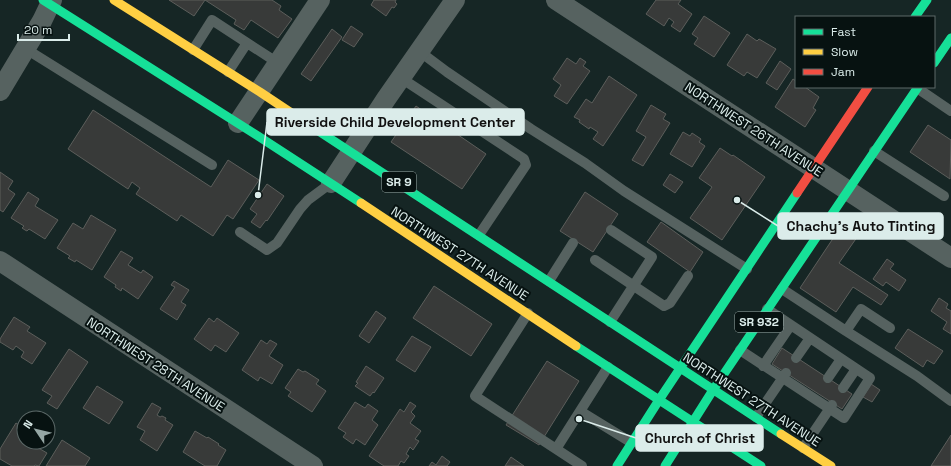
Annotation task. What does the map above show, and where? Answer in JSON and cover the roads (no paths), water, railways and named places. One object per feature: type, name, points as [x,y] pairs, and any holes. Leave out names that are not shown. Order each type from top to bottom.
[{"type":"main road","name":"NORTHWEST 27TH AVENUE","points":[[114,0],[260,92],[831,466]]},
{"type":"main road","points":[[917,16],[927,0]]},
{"type":"main road","name":"NORTHWEST 27TH AVENUE","points":[[48,2],[331,183],[692,423],[761,466]]},
{"type":"main road","points":[[935,62],[951,38]]},
{"type":"main road","name":"SR 932","points":[[617,466],[659,400],[867,88]]},
{"type":"main road","name":"SR 932","points":[[665,466],[767,309],[918,88]]},
{"type":"street","points":[[238,123],[320,0]]},
{"type":"street","points":[[331,183],[455,0]]},
{"type":"street","name":"NORTHWEST 26TH AVENUE","points":[[556,0],[951,258]]},
{"type":"street","points":[[0,91],[42,21],[48,2]]},
{"type":"street","name":"NORTHWEST 28TH AVENUE","points":[[0,261],[313,466]]},
{"type":"lane","points":[[193,50],[212,20],[278,63]]},
{"type":"lane","points":[[228,72],[247,43]]},
{"type":"lane","points":[[26,49],[212,165]]},
{"type":"lane","points":[[419,51],[530,129],[585,163],[624,191],[746,270]]},
{"type":"lane","points":[[401,78],[524,159],[526,165],[479,235]]},
{"type":"lane","points":[[918,88],[951,112]]},
{"type":"lane","points":[[874,151],[944,196]]},
{"type":"lane","points":[[240,232],[267,250],[277,243],[308,200],[331,183]]},
{"type":"lane","points":[[610,322],[652,257],[611,230]]},
{"type":"lane","points":[[549,281],[574,243]]},
{"type":"lane","points":[[595,260],[664,306],[670,303],[688,276]]},
{"type":"lane","points":[[782,289],[916,376],[951,401]]},
{"type":"lane","points":[[740,350],[763,366],[784,376],[816,396],[831,406],[844,418],[870,378],[767,309]]},
{"type":"lane","points":[[846,331],[861,309],[890,328]]},
{"type":"lane","points":[[528,313],[476,396],[582,466]]},
{"type":"lane","points":[[763,366],[791,325]]},
{"type":"lane","points":[[796,358],[810,338]]},
{"type":"lane","points":[[828,378],[841,359]]},
{"type":"lane","points":[[556,449],[608,367]]},
{"type":"lane","points":[[843,388],[856,369]]},
{"type":"lane","points":[[756,417],[784,376]]},
{"type":"lane","points":[[803,448],[831,406]]},
{"type":"lane","points":[[580,411],[632,444]]},
{"type":"place","name":"Riverside Child Development Center","points":[[258,195]]},
{"type":"place","name":"Chachy's Auto Tinting","points":[[737,200]]},
{"type":"place","name":"Church of Christ","points":[[579,419]]}]
